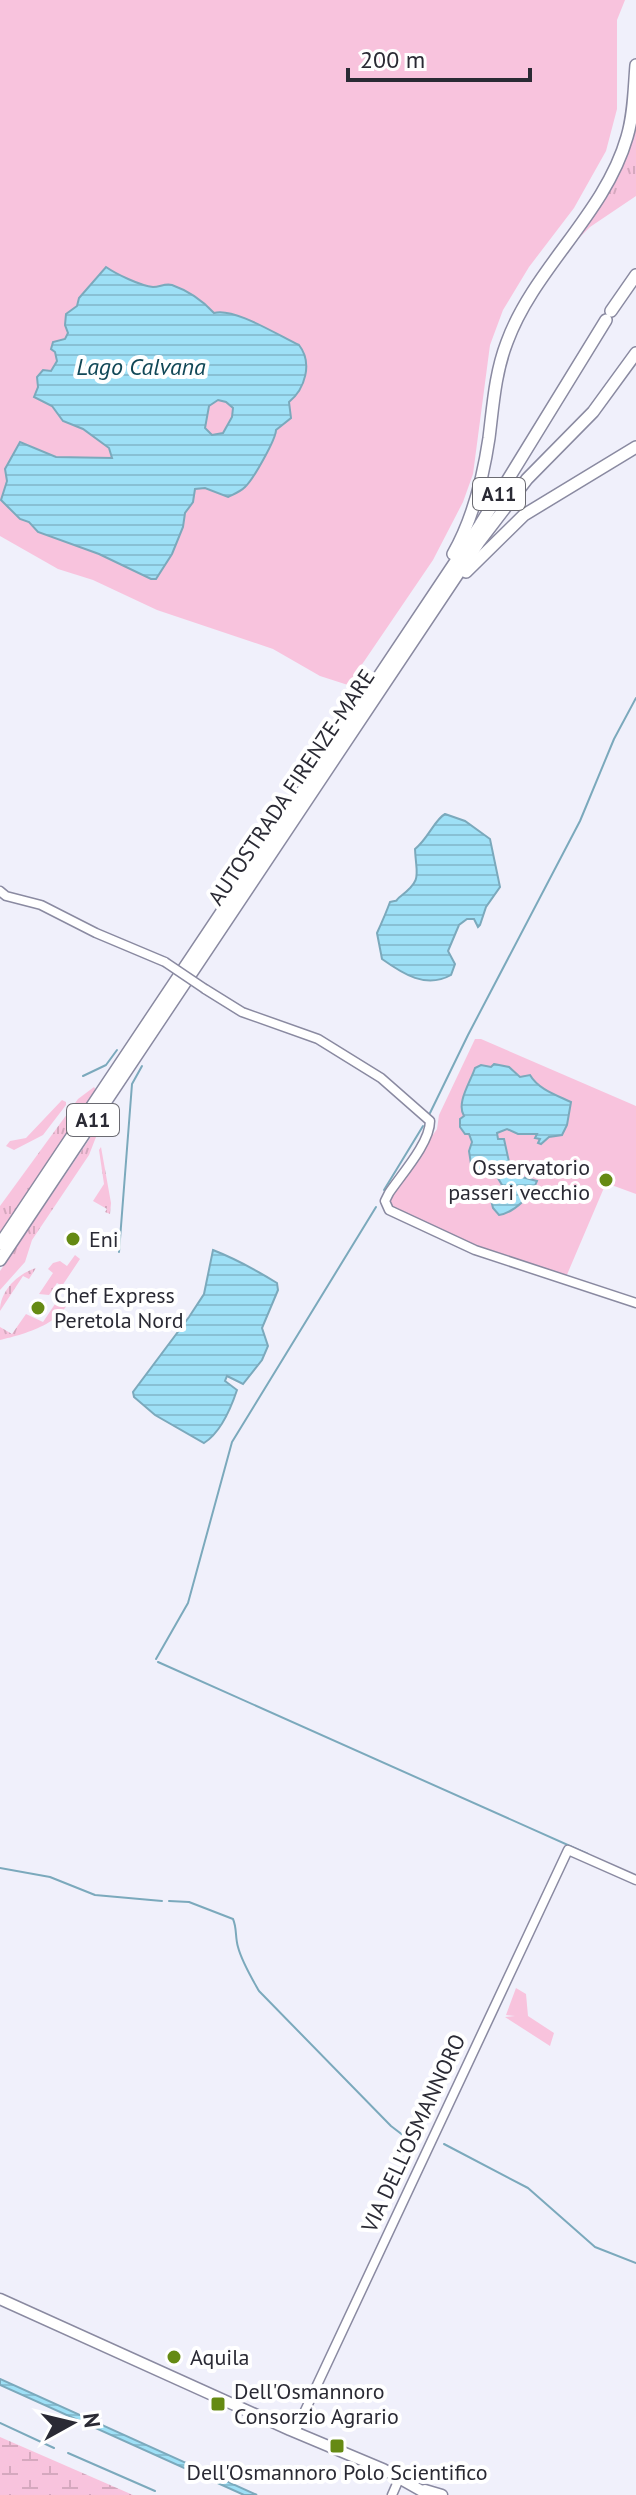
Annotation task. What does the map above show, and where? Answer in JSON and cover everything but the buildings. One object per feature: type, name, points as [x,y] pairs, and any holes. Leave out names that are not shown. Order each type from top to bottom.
[{"type":"highway","points":[[387,664],[465,531],[483,471],[497,375],[508,338],[524,308],[614,170],[631,119],[636,65]]},
{"type":"highway","name":"AUTOSTRADA FIRENZE-MARE","points":[[0,1244],[480,525],[608,315],[636,275]]},
{"type":"highway","name":"AUTOSTRADA FIRENZE-MARE","points":[[0,1260],[441,599],[521,487],[593,412],[636,353]]},
{"type":"highway","points":[[441,599],[524,515],[636,447]]},
{"type":"main road","points":[[0,2298],[429,2495]]},
{"type":"main road","points":[[419,2489],[442,2495]]},
{"type":"street","points":[[0,891],[6,896],[41,905],[96,933],[165,962],[242,1012],[318,1039],[381,1078],[430,1121],[423,1143],[385,1201],[389,1210],[475,1250],[636,1303]]},
{"type":"street","name":"VIA DELL'OSMANNORO","points":[[292,2431],[568,1850],[636,1880]]},
{"type":"street","points":[[392,2495],[399,2479]]},
{"type":"green space","points":[[0,0],[625,0],[617,20],[617,109],[606,151],[574,208],[529,267],[503,310],[490,345],[473,474],[463,502],[433,560],[348,685],[320,676],[273,649],[157,610],[93,580],[58,569],[0,536]]},
{"type":"green space","points":[[636,112],[636,196],[590,227],[571,246],[602,197]]},
{"type":"green space","points":[[475,1039],[636,1106],[636,1194],[606,1183],[566,1277],[478,1247],[396,1211],[389,1202],[437,1129],[439,1115]]},
{"type":"green space","points":[[94,1087],[96,1090],[0,1233],[0,1206],[78,1099]]},
{"type":"green space","points":[[62,1100],[66,1105],[43,1135],[14,1150],[6,1146],[10,1141],[26,1138]]},
{"type":"green space","points":[[103,1119],[89,1155],[32,1240],[25,1262],[0,1290],[0,1271]]},
{"type":"green space","points":[[101,1147],[111,1203],[110,1214],[93,1201],[104,1184]]},
{"type":"green space","points":[[75,1255],[80,1259],[62,1286],[57,1283],[49,1295],[39,1294],[53,1273],[48,1269],[53,1263],[60,1261],[67,1266]]},
{"type":"green space","points":[[36,1268],[29,1279],[23,1276],[0,1311],[3,1297],[11,1284],[22,1274]]},
{"type":"green space","points":[[71,1286],[70,1298],[57,1317],[35,1330],[0,1340],[0,1327],[12,1334],[26,1314],[43,1322],[55,1304],[59,1306],[69,1291],[66,1288]]},
{"type":"green space","points":[[516,1988],[526,1994],[528,2016],[554,2033],[550,2046],[505,2017],[515,2016],[506,2015]]},
{"type":"green space","points":[[0,2437],[133,2495],[0,2495]]},
{"type":"water","name":"Lago Calvana","points":[[106,267],[148,286],[172,285],[195,297],[214,313],[233,314],[299,345],[306,360],[303,383],[289,402],[291,418],[276,430],[253,476],[243,489],[228,497],[205,488],[195,489],[193,502],[185,513],[172,554],[156,579],[38,532],[1,500],[7,481],[5,469],[20,442],[56,457],[112,458],[109,448],[83,429],[63,421],[52,406],[34,397],[38,387],[37,377],[43,370],[51,371],[57,361],[51,349],[53,342],[65,339],[68,333],[66,314],[77,306],[79,298]],"holes":[[[218,400],[233,408],[232,417],[223,433],[212,435],[205,428],[209,406]]]},
{"type":"water","points":[[445,814],[465,821],[490,839],[500,887],[486,907],[478,927],[474,919],[467,919],[459,925],[448,951],[455,964],[451,975],[433,981],[415,978],[382,959],[377,933],[390,902],[397,900],[415,881],[415,849]]},
{"type":"water","points":[[494,1064],[509,1067],[520,1077],[530,1075],[543,1088],[571,1102],[562,1135],[549,1137],[541,1144],[538,1143],[540,1139],[535,1138],[537,1134],[518,1134],[507,1129],[497,1133],[498,1139],[504,1139],[511,1171],[537,1181],[522,1202],[511,1211],[499,1215],[491,1200],[502,1185],[496,1175],[490,1177],[471,1164],[469,1151],[472,1142],[469,1134],[465,1134],[460,1127],[460,1119],[464,1116],[463,1099],[475,1068]]},
{"type":"water","points":[[213,1250],[277,1283],[278,1290],[262,1328],[268,1346],[262,1360],[243,1384],[227,1376],[225,1381],[237,1390],[220,1427],[204,1443],[155,1415],[134,1397],[133,1392],[204,1294]]},
{"type":"water","points":[[0,2379],[257,2495],[244,2495],[0,2385]]},
{"type":"waterway","points":[[430,1113],[580,821],[614,739],[636,698]]},
{"type":"waterway","points":[[83,1076],[106,1065],[117,1050]]},
{"type":"waterway","points":[[119,1252],[132,1084],[142,1066]]},
{"type":"waterway","points":[[384,1190],[423,1126]]},
{"type":"waterway","points":[[156,1659],[188,1603],[232,1442],[376,1207]]},
{"type":"waterway","points":[[158,1662],[588,1854]]},
{"type":"waterway","points":[[0,1868],[50,1877],[95,1895],[162,1901]]},
{"type":"waterway","points":[[169,1901],[189,1902],[233,1919],[240,1953],[259,1991],[391,2126],[404,2136],[416,2139]]},
{"type":"waterway","points":[[444,2144],[528,2188],[595,2247],[636,2263]]},
{"type":"waterway","points":[[0,2423],[54,2448]]},
{"type":"waterway","points":[[68,2453],[155,2491]]},
{"type":"place","name":"Osservatorio passeri vecchio","points":[[606,1180]]},
{"type":"place","name":"Eni","points":[[73,1239]]},
{"type":"place","name":"Chef Express Peretola Nord","points":[[38,1308]]},
{"type":"place","name":"Aquila","points":[[174,2357]]},
{"type":"place","name":"Dell'Osmannoro Consorzio Agrario","points":[[218,2404]]},
{"type":"place","name":"Dell'Osmannoro Polo Scientifico","points":[[337,2446]]}]
